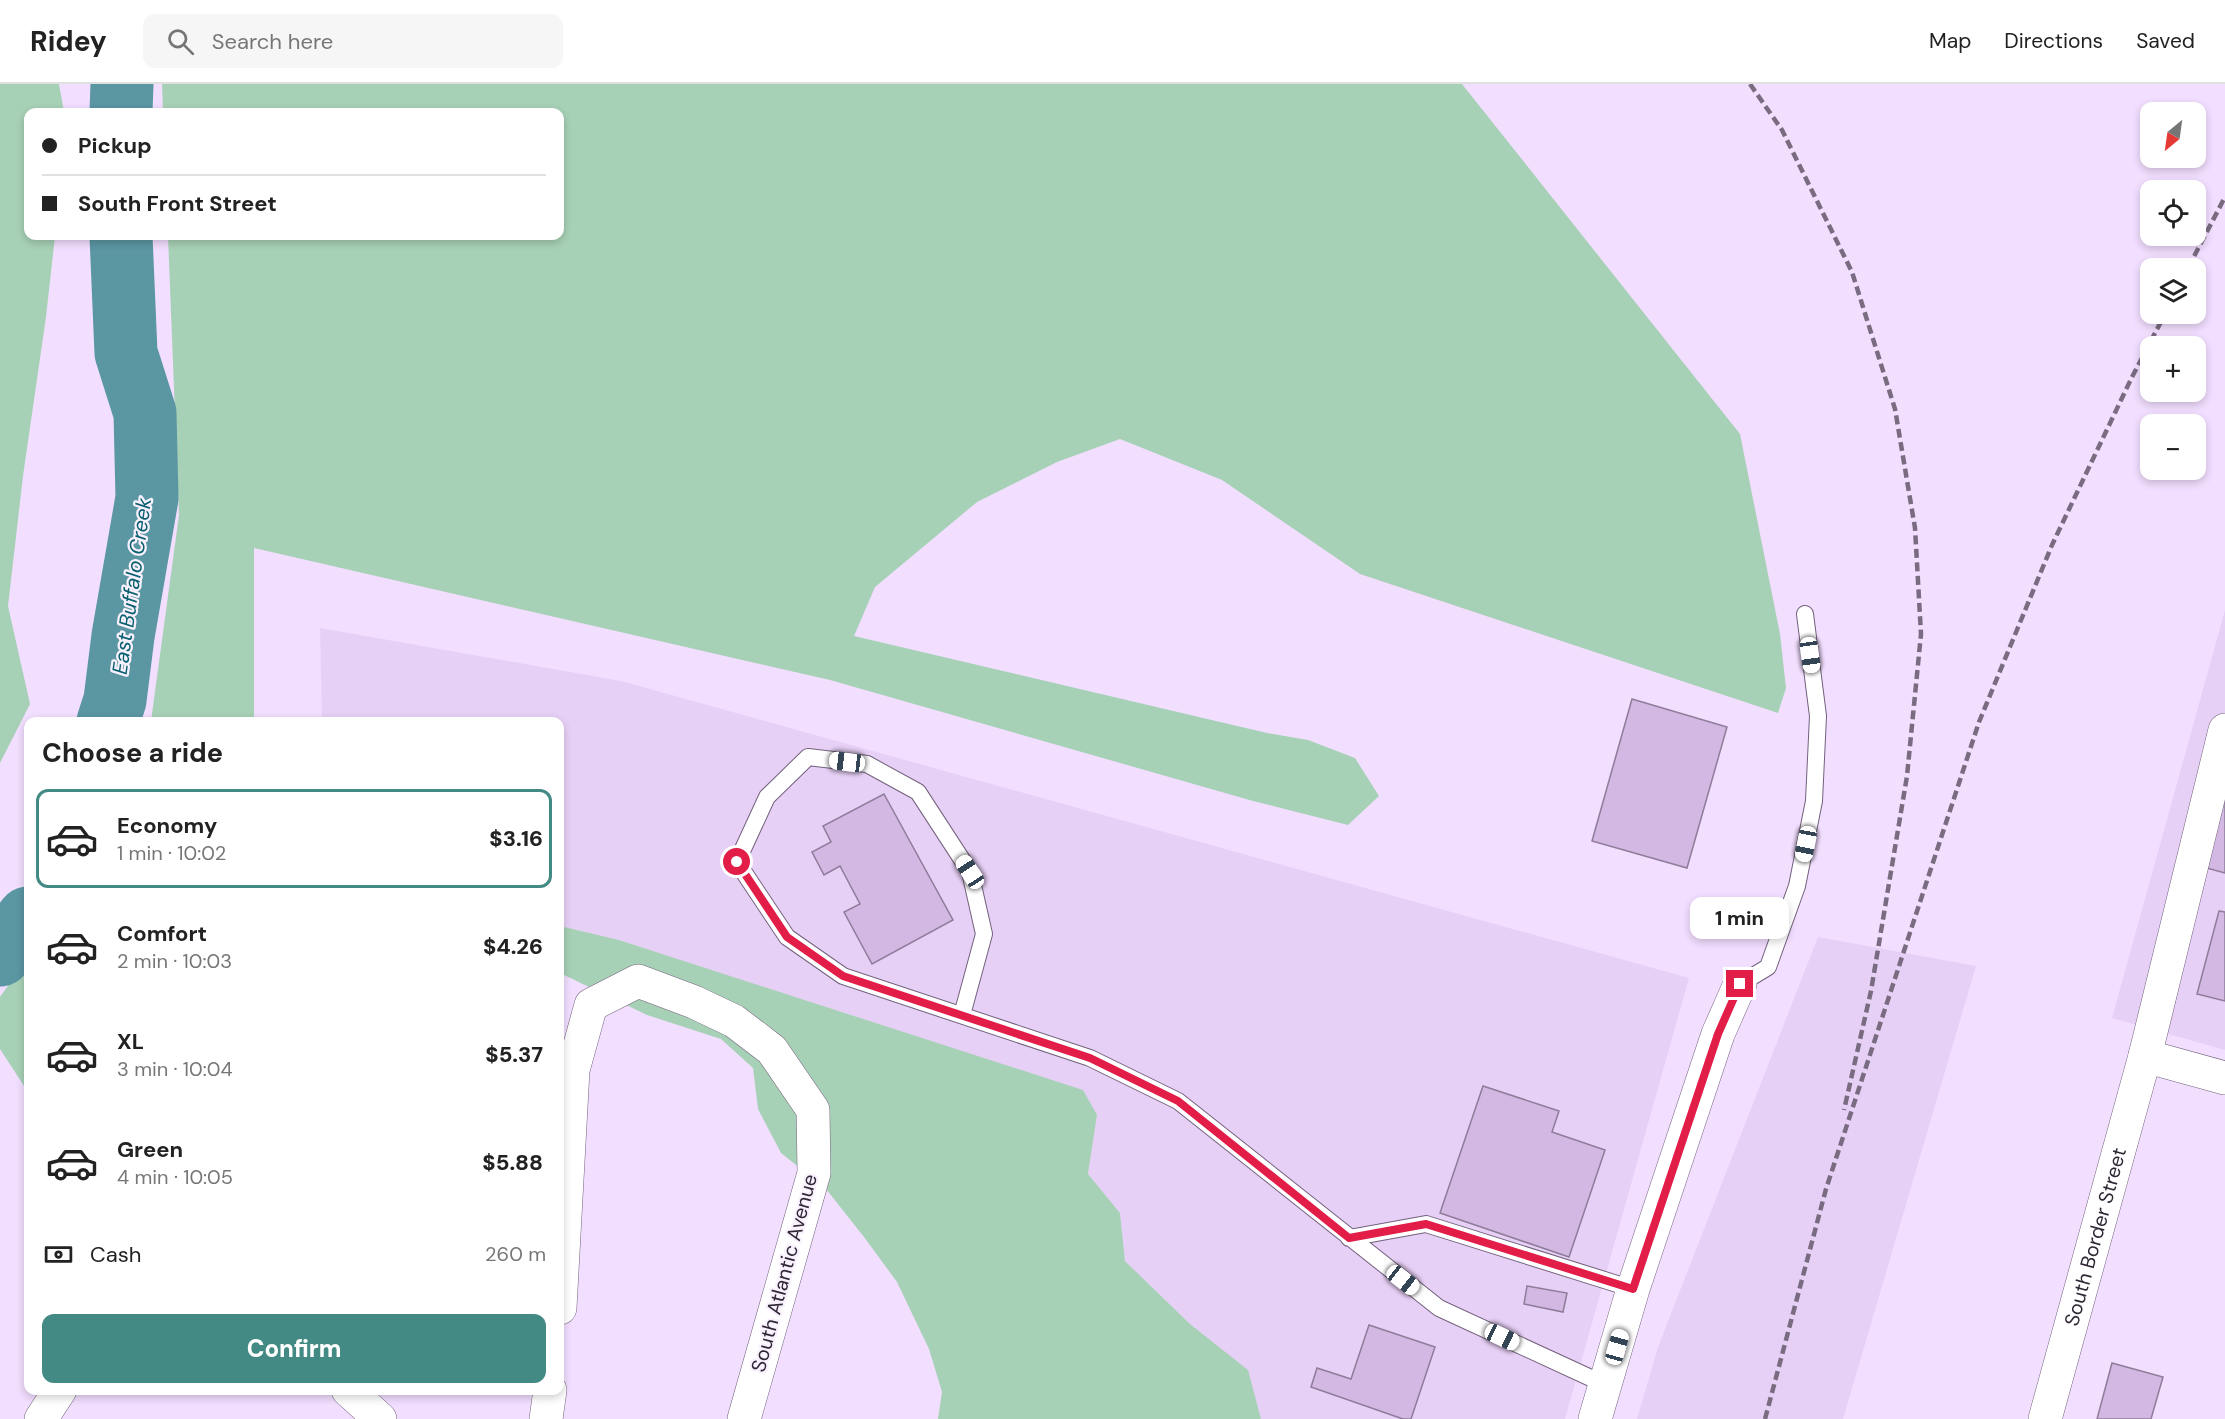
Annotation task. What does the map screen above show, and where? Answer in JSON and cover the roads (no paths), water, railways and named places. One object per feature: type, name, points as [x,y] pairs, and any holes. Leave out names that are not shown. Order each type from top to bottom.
[{"type":"street","name":"South Border Street","points":[[2046,1419],[2145,1056],[2225,730]]},
{"type":"street","name":"South Atlantic Avenue","points":[[564,1235],[573,1070],[591,1005],[638,981],[694,1002],[734,1021],[772,1050],[813,1110],[814,1173],[744,1419]]},
{"type":"street","points":[[1595,1419],[1633,1289],[1718,1034],[1740,984]]},
{"type":"street","points":[[2145,1056],[2225,1078]]},
{"type":"street","points":[[41,1419],[57,1395]]},
{"type":"street","points":[[354,1395],[380,1419]]},
{"type":"street","points":[[546,1419],[549,1395]]},
{"type":"lane","points":[[1740,984],[1768,967],[1797,886],[1814,801],[1818,716],[1804,614]]},
{"type":"lane","points":[[962,1015],[984,933],[970,872],[918,792],[867,764],[808,757],[767,797],[737,862],[787,937],[843,976],[1090,1058],[1178,1101],[1439,1308],[1606,1385]]},
{"type":"lane","points":[[1349,1238],[1426,1224],[1633,1289]]},
{"type":"waterway","name":"East Buffalo Creek","points":[[121,108],[122,84]]},
{"type":"waterway","name":"East Buffalo Creek","points":[[110,717],[115,700],[123,636],[147,498],[145,413],[126,353],[121,240]]},
{"type":"waterway","name":"East Buffalo Creek","points":[[0,955],[24,923]]},
{"type":"railway","points":[[1750,84],[1782,130],[1852,272],[1895,409],[1915,528],[1921,634],[1907,776],[1871,991],[1844,1110]]},
{"type":"railway","points":[[2193,258],[2225,197]]},
{"type":"railway","points":[[1765,1419],[1826,1189],[1979,722],[2052,545],[2160,324]]}]
